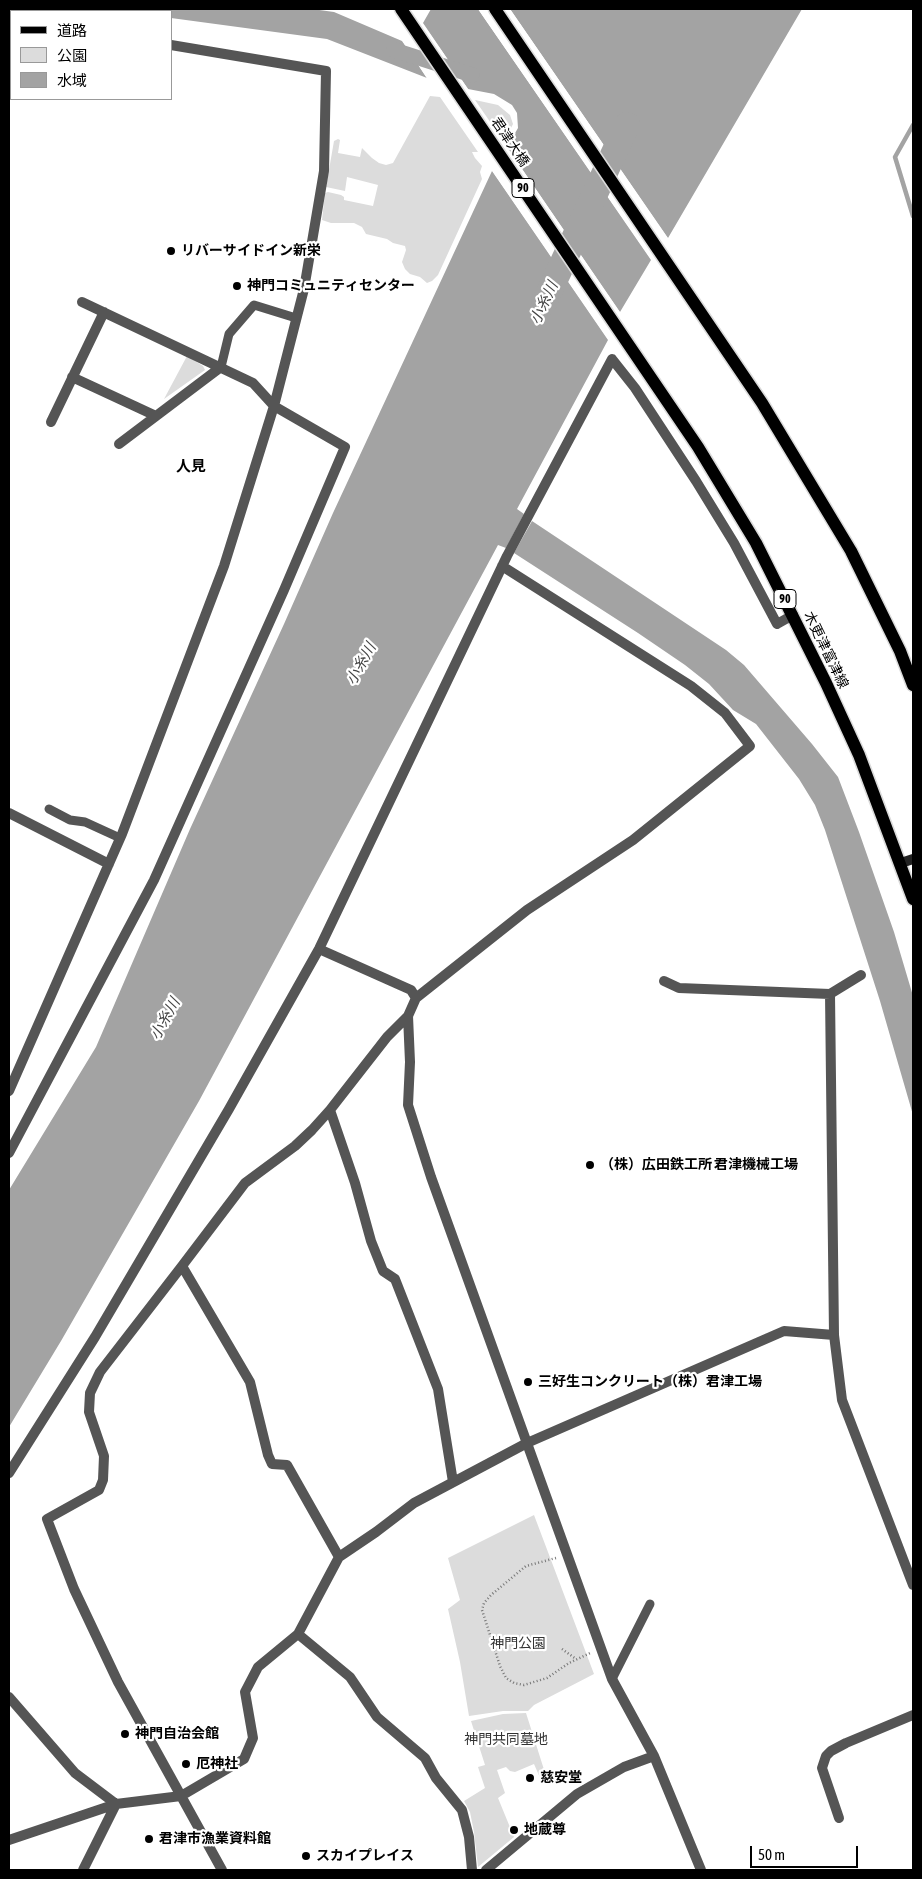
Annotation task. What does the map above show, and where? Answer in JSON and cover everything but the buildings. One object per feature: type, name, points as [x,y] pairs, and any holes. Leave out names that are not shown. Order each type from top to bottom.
[{"type":"main road","name":"君津大橋","points":[[401,9],[635,353]]},
{"type":"main road","points":[[495,9],[762,403],[851,551],[900,651],[913,686]]},
{"type":"main road","name":"木更津富津線","points":[[635,353],[727,494],[756,543],[793,615],[859,756],[913,899]]},
{"type":"street","points":[[9,1091],[120,838],[224,566],[274,406],[304,289],[324,171],[326,71],[172,45]]},
{"type":"street","points":[[9,1153],[154,880],[280,600],[346,447],[274,406],[253,383],[82,302]]},
{"type":"street","points":[[51,422],[104,312]]},
{"type":"street","points":[[9,1473],[95,1337],[229,1109],[319,949],[502,566],[612,358],[635,388],[696,481],[734,543],[777,624],[793,615]]},
{"type":"street","points":[[119,444],[221,367]]},
{"type":"street","points":[[72,377],[156,416]]},
{"type":"street","points":[[222,1870],[118,1682],[74,1589],[47,1519],[99,1490],[103,1480],[104,1456],[89,1412],[90,1393],[100,1372],[244,1182],[295,1146],[330,1110],[387,1037],[408,1016],[416,998],[527,910],[633,840],[750,746],[725,713],[691,686],[502,566]]},
{"type":"street","points":[[9,813],[109,864]]},
{"type":"street","points":[[901,863],[913,859]]},
{"type":"street","points":[[319,949],[411,990],[416,998]]},
{"type":"street","points":[[664,981],[679,988],[830,994],[861,975]]},
{"type":"street","points":[[830,994],[834,1336],[842,1400],[913,1585]]},
{"type":"street","points":[[408,1016],[410,1062],[408,1105],[431,1177],[612,1679],[654,1756],[701,1870]]},
{"type":"street","points":[[330,1110],[355,1183],[371,1241],[384,1271],[395,1279],[438,1389],[453,1482]]},
{"type":"street","points":[[182,1266],[250,1382],[268,1455],[272,1464],[287,1465],[339,1557]]},
{"type":"street","points":[[9,1840],[116,1804],[181,1796],[244,1759],[253,1738],[245,1692],[258,1667],[298,1634],[339,1557],[414,1503],[527,1443],[784,1331],[834,1336]]},
{"type":"street","points":[[298,1634],[350,1677],[377,1717],[425,1758],[436,1778],[462,1810],[469,1837],[472,1870]]},
{"type":"street","points":[[9,1697],[75,1773],[116,1804]]},
{"type":"street","points":[[839,1818],[822,1768],[826,1756],[846,1742],[913,1715]]},
{"type":"street","points":[[486,1870],[577,1794],[624,1767],[654,1756]]},
{"type":"street","points":[[83,1870],[116,1804]]},
{"type":"lane","points":[[221,367],[229,334],[254,305],[296,318]]},
{"type":"lane","points":[[49,809],[70,820],[85,822],[120,838]]},
{"type":"lane","points":[[612,1679],[650,1604]]},
{"type":"path","points":[[556,1558],[526,1566],[484,1603],[482,1610],[500,1666],[506,1678],[514,1683],[524,1685],[547,1678],[576,1659],[591,1653]]},
{"type":"path","points":[[562,1649],[576,1659]]},
{"type":"green space","points":[[430,96],[440,97],[478,152],[472,152],[482,166],[480,172],[482,179],[438,275],[427,283],[420,277],[410,274],[405,269],[402,262],[406,250],[405,246],[366,234],[362,227],[354,223],[331,223],[322,220],[325,193],[341,195],[344,197],[344,200],[373,206],[378,185],[347,177],[345,191],[326,187],[334,141],[340,140],[338,153],[360,157],[362,148],[379,163],[386,165],[393,163]]},
{"type":"green space","points":[[475,100],[498,105],[510,115],[513,124],[504,142]]},
{"type":"green space","points":[[187,356],[203,366],[205,370],[164,399]]},
{"type":"green space","name":"神門公園","points":[[534,1515],[594,1674],[534,1705],[528,1711],[503,1711],[469,1716],[460,1662],[448,1609],[460,1600],[448,1558]]},
{"type":"green space","name":"神門共同墓地","points":[[526,1713],[547,1779],[541,1780],[534,1764],[515,1772],[510,1771],[506,1767],[497,1770],[505,1793],[498,1798],[514,1837],[478,1867],[470,1812],[464,1801],[485,1788],[478,1767],[485,1765],[471,1721],[503,1714]]},
{"type":"water","points":[[100,9],[312,9],[334,12],[402,41],[427,78],[327,39],[172,18],[172,10]]},
{"type":"water","points":[[431,9],[478,9],[651,260],[620,312],[507,147],[518,128],[517,113],[512,105],[494,94],[468,89],[423,23]]},
{"type":"water","points":[[510,9],[802,9],[668,238]]},
{"type":"water","points":[[492,171],[608,340],[517,509],[524,514],[506,548],[498,545],[199,1101],[61,1341],[9,1427],[9,1190],[96,1047],[190,829],[333,513]]},
{"type":"water","points":[[532,521],[726,650],[744,665],[838,777],[894,932],[913,996],[913,1115],[880,1001],[825,830],[815,805],[799,779],[756,724],[733,710],[709,684],[638,633],[514,553]]},
{"type":"pier","points":[[478,9],[481,9],[653,259],[653,262]]},
{"type":"pier","points":[[508,9],[510,9],[669,240],[666,239]]},
{"type":"pier","points":[[421,21],[470,92],[466,91],[421,24]]},
{"type":"pier","points":[[400,37],[404,39],[429,76],[428,80]]},
{"type":"pier","points":[[506,145],[621,314],[618,314],[505,148]]},
{"type":"pier","points":[[491,169],[494,170],[610,339],[610,342]]},
{"type":"waterway","points":[[394,50],[472,75]]},
{"type":"waterway","name":"小糸川","points":[[544,303],[627,125]]},
{"type":"waterway","points":[[913,125],[895,157],[913,216]]},
{"type":"place","name":"リバーサイドイン新栄","points":[[171,251]]},
{"type":"place","name":"神門コミュニティセンター","points":[[237,286]]},
{"type":"place","name":"（株）広田鉄工所 君津機械工場","points":[[590,1165]]},
{"type":"place","name":"三好生コンクリート（株）君津工場","points":[[528,1382]]},
{"type":"place","name":"神門自治会館","points":[[125,1734]]},
{"type":"place","name":"厄神社","points":[[186,1764]]},
{"type":"place","name":"慈安堂","points":[[530,1778]]},
{"type":"place","name":"地蔵尊","points":[[514,1830]]},
{"type":"place","name":"君津市漁業資料館","points":[[149,1839]]},
{"type":"place","name":"スカイプレイス","points":[[306,1856]]},
{"type":"district","name":"人見","points":[[191,466]]}]
